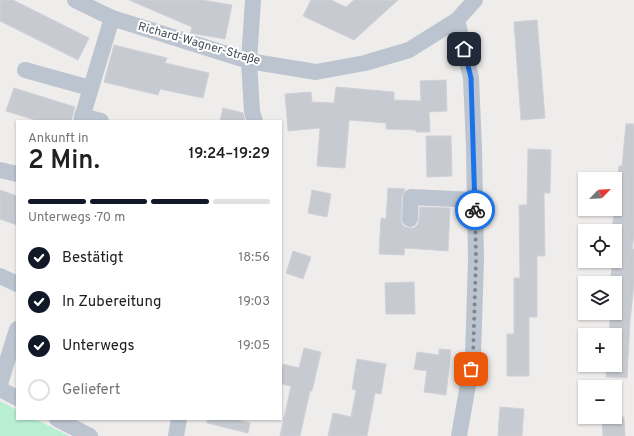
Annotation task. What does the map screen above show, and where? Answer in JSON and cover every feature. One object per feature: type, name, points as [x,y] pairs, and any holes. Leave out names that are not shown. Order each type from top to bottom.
[{"type":"street","name":"Richard-Wagner-Straße","points":[[75,0],[112,18],[249,61],[316,72],[365,63],[409,50],[457,20],[475,0]]},
{"type":"street","points":[[253,0],[249,61],[252,112],[255,120]]},
{"type":"street","points":[[94,120],[81,118],[112,18]]},
{"type":"street","points":[[457,20],[471,78],[476,260],[473,356],[459,436]]},
{"type":"street","points":[[25,70],[90,88]]},
{"type":"street","points":[[0,170],[16,174]]},
{"type":"street","points":[[410,219],[411,197],[474,200]]},
{"type":"street","points":[[0,276],[16,284]]},
{"type":"street","points":[[0,384],[16,331]]},
{"type":"street","points":[[0,389],[16,397]]},
{"type":"street","points":[[59,420],[90,436]]},
{"type":"street","points":[[176,436],[179,420]]},
{"type":"green space","points":[[0,401],[16,409],[16,420],[37,420],[69,436],[0,436]]},
{"type":"building","points":[[0,0],[13,0],[89,38],[78,60],[0,21]]},
{"type":"building","points":[[129,0],[202,0],[232,5],[225,39],[190,33],[192,27]]},
{"type":"building","points":[[311,0],[331,0],[346,7],[354,0],[398,0],[354,40],[303,16]]},
{"type":"building","points":[[537,20],[545,118],[521,120],[514,22]]},
{"type":"building","points":[[114,45],[167,58],[165,63],[209,73],[203,98],[160,89],[158,95],[104,82]]},
{"type":"building","points":[[446,80],[447,111],[429,112],[430,132],[386,129],[386,123],[349,120],[345,168],[317,166],[320,128],[288,131],[285,94],[311,92],[312,102],[334,103],[336,87],[394,92],[394,100],[421,101],[420,81]]},
{"type":"building","points":[[14,88],[75,107],[71,120],[35,120],[6,111]]},
{"type":"building","points":[[223,108],[243,113],[245,120],[220,120]]},
{"type":"building","points":[[626,124],[634,124],[634,236],[632,249],[634,249],[634,284],[630,321],[627,378],[606,377],[606,372],[622,372],[622,328],[609,328],[610,320],[622,320],[622,276],[611,276],[612,268],[622,268],[622,224],[613,224],[614,216],[622,216],[622,172],[618,172],[619,166],[622,166]]},
{"type":"building","points":[[426,136],[451,136],[452,176],[427,177]]},
{"type":"building","points":[[528,149],[551,150],[550,193],[544,193],[545,256],[537,256],[537,317],[529,317],[529,376],[507,376],[507,334],[514,334],[514,278],[520,278],[519,205],[527,205]]},
{"type":"building","points":[[388,188],[405,189],[402,197],[401,219],[402,224],[405,227],[414,228],[418,224],[420,207],[450,208],[448,251],[405,248],[404,255],[379,254],[381,218],[386,219]]},
{"type":"building","points":[[0,190],[16,196],[16,225],[0,219]]},
{"type":"building","points":[[312,190],[331,194],[327,217],[308,213]]},
{"type":"building","points":[[293,251],[311,257],[303,279],[286,273]]},
{"type":"building","points":[[414,282],[415,314],[386,314],[385,283]]},
{"type":"building","points":[[304,348],[321,352],[312,391],[310,391],[300,436],[280,436],[291,386],[282,384],[283,364],[299,368]]},
{"type":"building","points":[[439,349],[451,350],[446,395],[424,392],[427,371],[414,369],[417,352],[439,355]]},
{"type":"building","points":[[357,359],[386,364],[381,394],[375,393],[367,436],[328,436],[333,413],[351,417],[356,390],[352,389]]},
{"type":"building","points":[[500,407],[524,409],[522,436],[498,436]]},
{"type":"building","points":[[622,417],[624,417],[625,436],[603,436],[602,424],[622,424]]},
{"type":"building","points":[[207,420],[239,420],[250,423],[248,433],[207,423]]},
{"type":"way so far","points":[[471,369],[473,356],[476,260],[475,210]]},
{"type":"route","points":[[464,49],[471,78],[475,210]]}]
